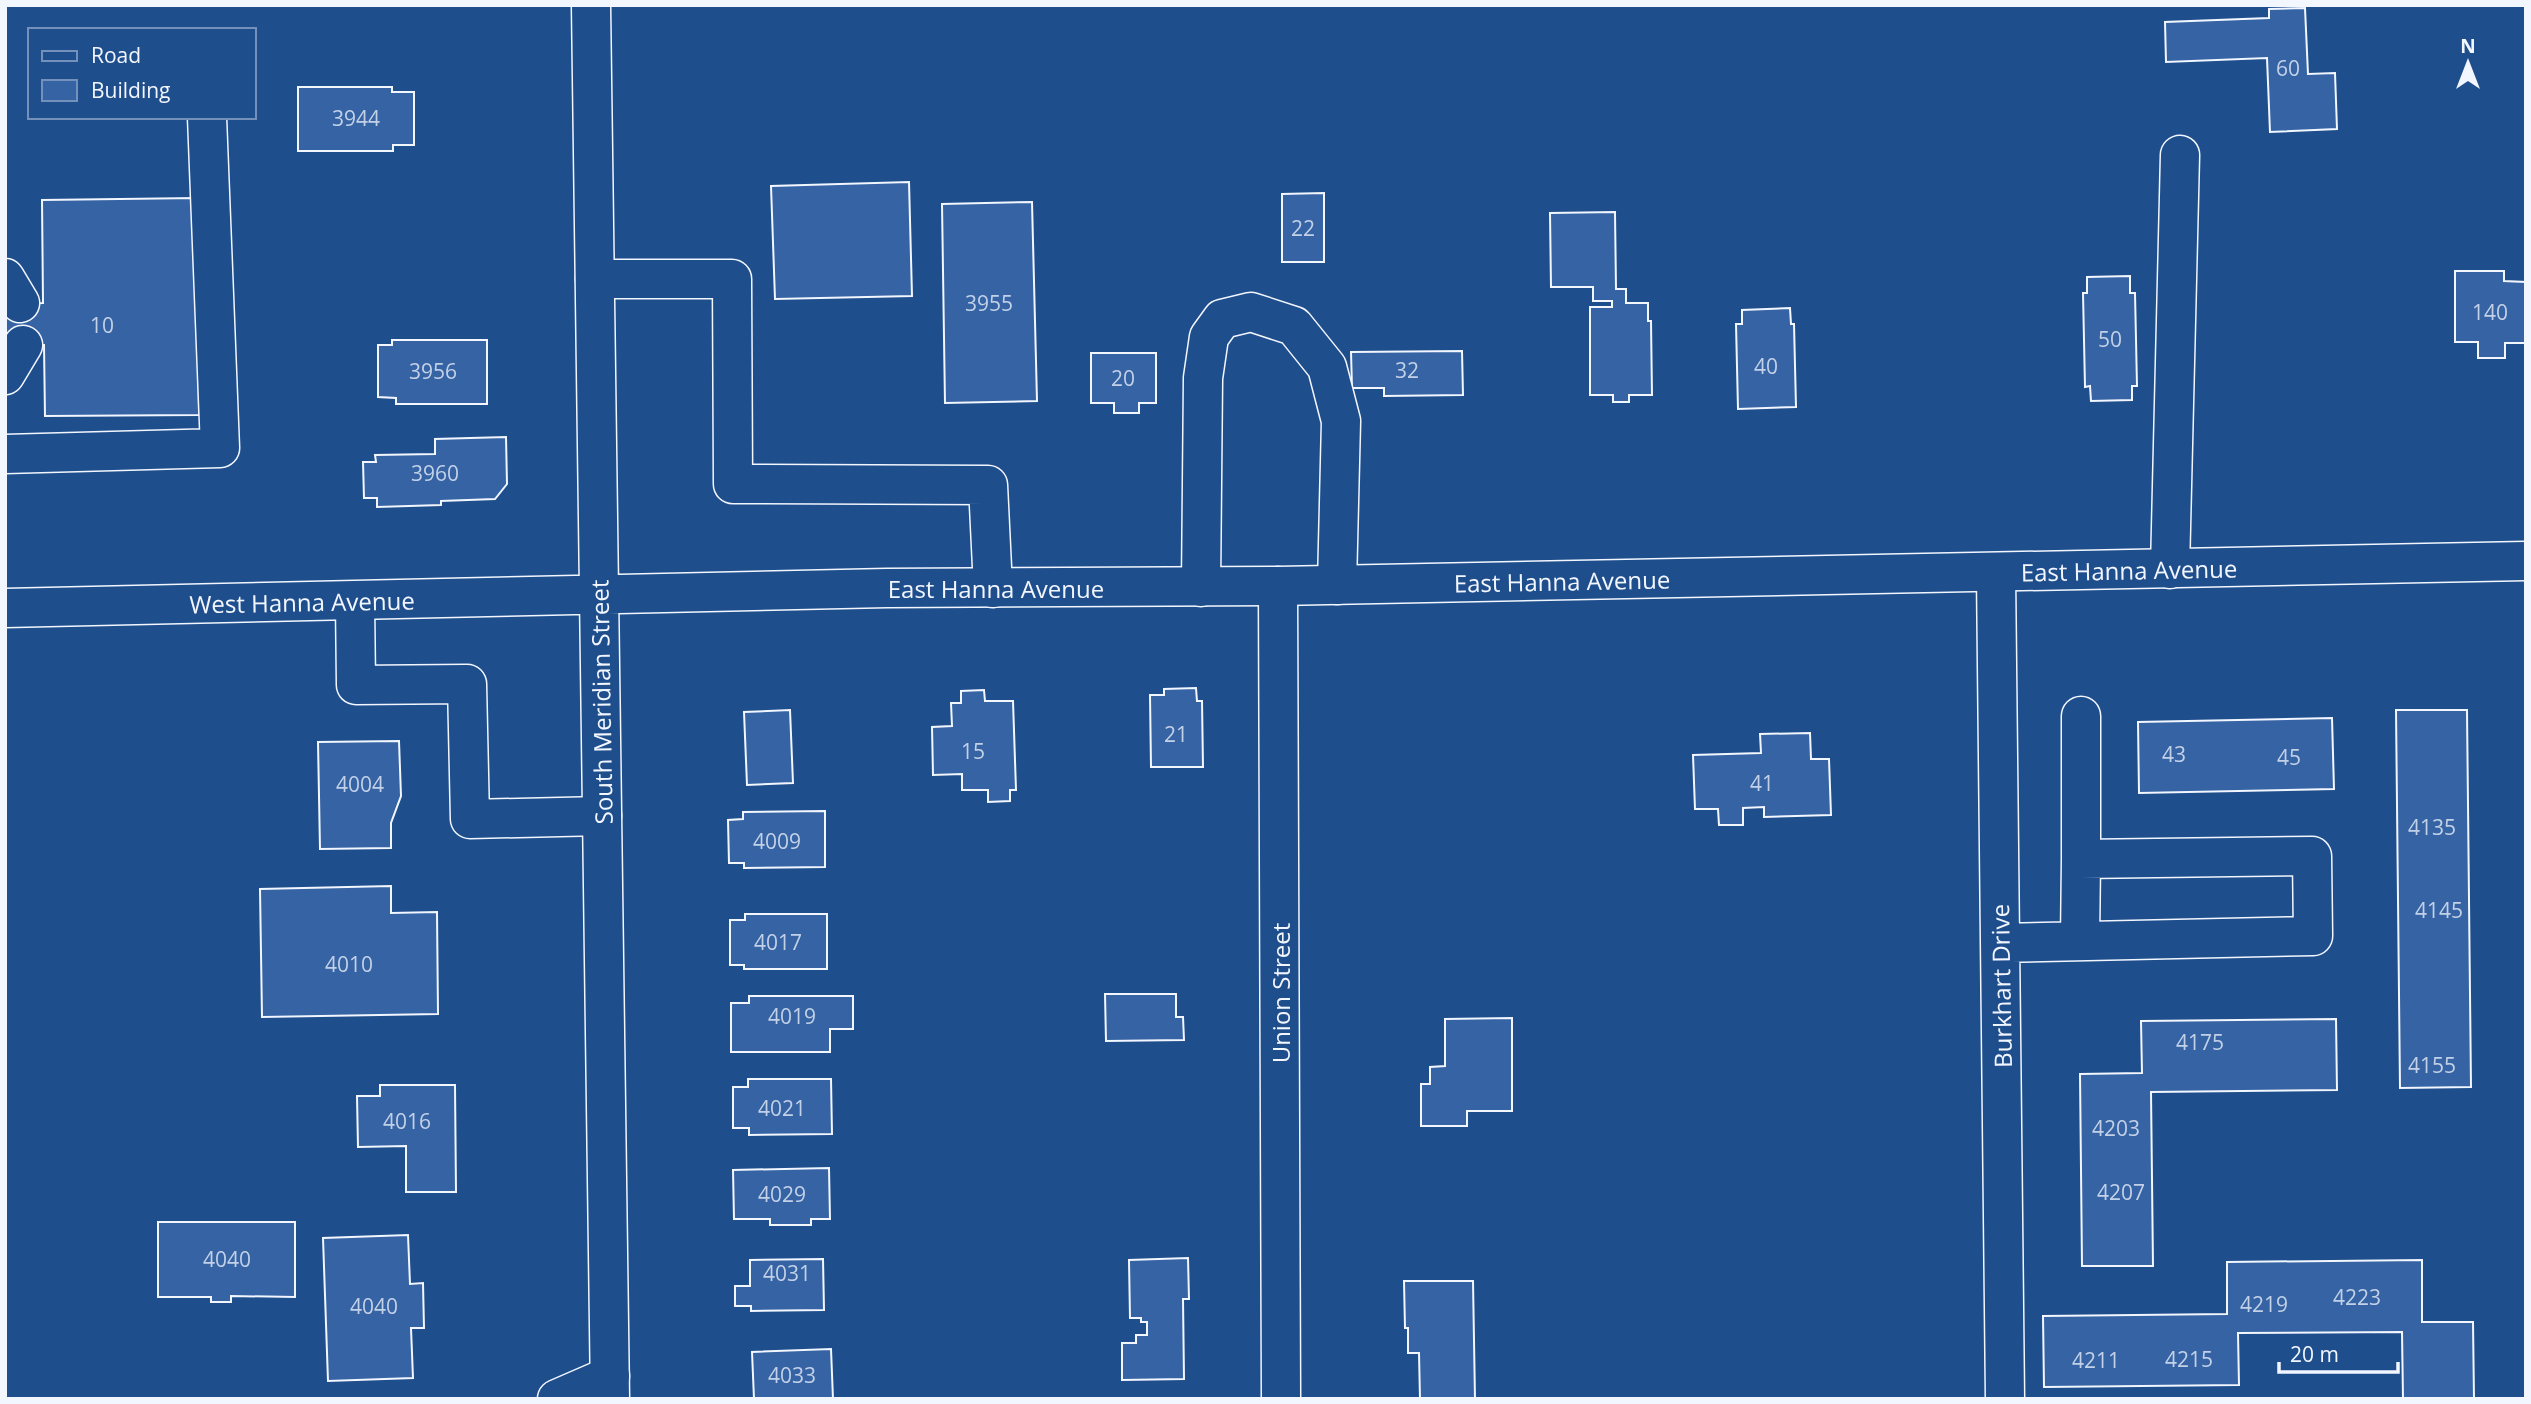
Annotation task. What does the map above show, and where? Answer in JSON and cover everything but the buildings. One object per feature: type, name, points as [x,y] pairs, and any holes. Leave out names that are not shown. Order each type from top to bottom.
[{"type":"main road","name":"South Meridian Street","points":[[591,5],[610,1388]]},
{"type":"main road","points":[[5,454],[220,448],[207,119]]},
{"type":"main road","points":[[2170,569],[2180,155]]},
{"type":"main road","points":[[594,279],[732,279],[733,484],[988,485],[993,588]]},
{"type":"main road","points":[[1201,587],[1203,378],[1209,337],[1222,319],[1251,312],[1294,326],[1327,367],[1341,421],[1337,585]]},
{"type":"main road","name":"East Hanna Avenue","points":[[599,595],[887,588],[1337,585],[2526,561]]},
{"type":"main road","name":"Burkhart Drive","points":[[1996,573],[2005,1399]]},
{"type":"main road","name":"Union Street","points":[[1278,586],[1281,1399]]},
{"type":"main road","name":"West Hanna Avenue","points":[[5,608],[599,595]]},
{"type":"main road","points":[[355,601],[356,685],[467,684],[470,819],[602,816]]},
{"type":"main road","points":[[2080,942],[2081,716]]},
{"type":"main road","points":[[2000,943],[2313,936],[2312,856],[2081,859]]},
{"type":"main road","points":[[557,1399],[610,1388]]}]
